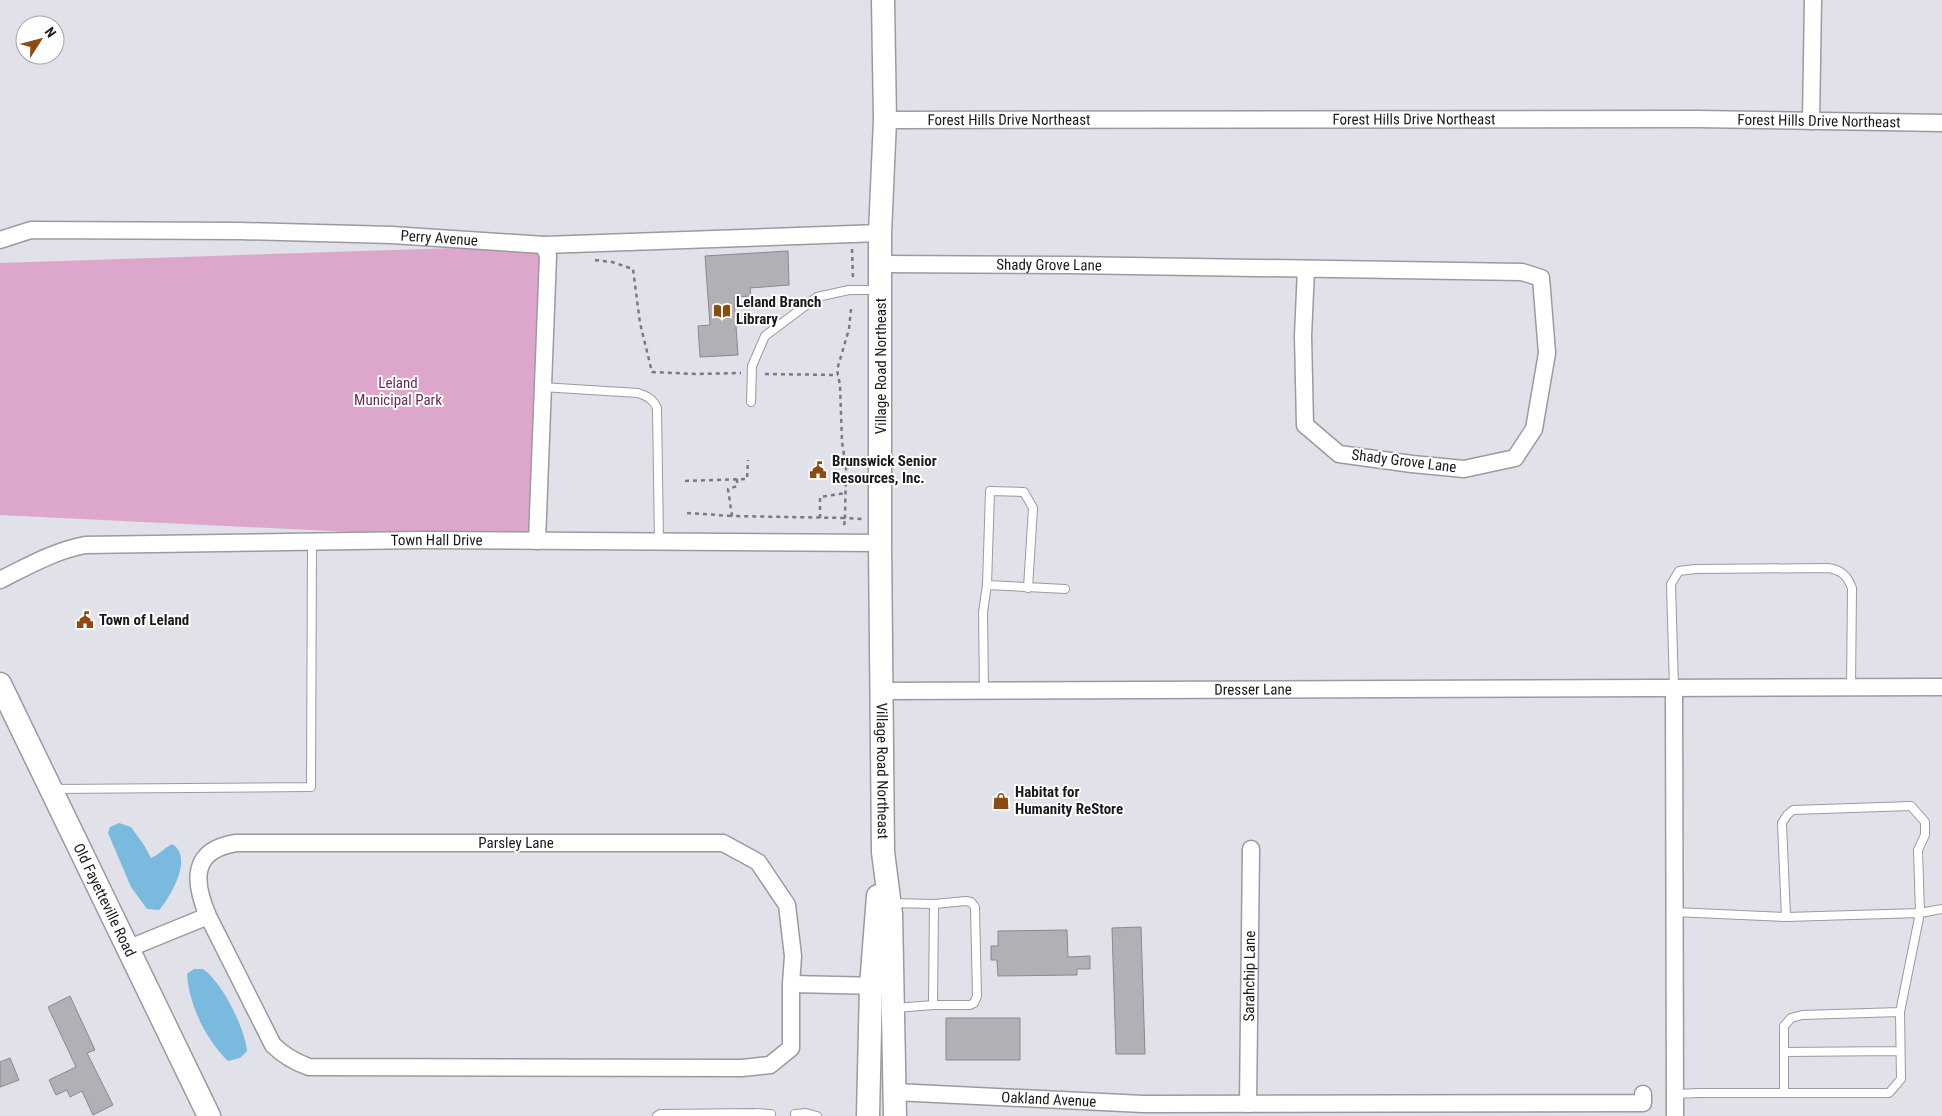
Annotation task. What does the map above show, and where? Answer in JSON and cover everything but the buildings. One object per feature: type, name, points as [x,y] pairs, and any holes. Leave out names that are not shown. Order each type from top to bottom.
[{"type":"main road","name":"Village Road Northeast","points":[[868,1116],[889,903],[883,852],[880,543],[882,264],[880,233],[885,120],[883,0]]},
{"type":"main road","name":"Old Fayetteville Road","points":[[0,684],[209,1116]]},
{"type":"main road","name":"Village Road Northeast","points":[[883,852],[876,912],[882,986],[894,1008],[895,1116]]},
{"type":"street","points":[[1811,121],[1813,0]]},
{"type":"street","name":"Forest Hills Drive Northeast","points":[[885,120],[1696,119],[1942,124]]},
{"type":"street","name":"Perry Avenue","points":[[0,240],[31,230],[230,231],[392,235],[544,245],[880,233]]},
{"type":"street","points":[[537,541],[548,256],[544,245]]},
{"type":"street","name":"Shady Grove Lane","points":[[882,264],[1058,265],[1522,272],[1541,278],[1547,353],[1534,429],[1515,458],[1464,469],[1339,454],[1305,425],[1303,336],[1306,269]]},
{"type":"street","name":"Town Hall Drive","points":[[0,580],[65,549],[85,545],[537,541],[880,543]]},
{"type":"street","name":"Dresser Lane","points":[[882,691],[1942,687]]},
{"type":"street","points":[[1674,688],[1676,1116]]},
{"type":"street","name":"Parsley Lane","points":[[236,843],[723,843],[758,862],[787,905],[793,956],[791,1048],[770,1065],[742,1068],[309,1067],[282,1054],[273,1045],[208,916],[198,887],[198,872],[202,861],[209,853],[222,845],[236,843]]},
{"type":"street","name":"Sarahchip Lane","points":[[1248,1104],[1251,849]]},
{"type":"street","points":[[127,949],[208,916]]},
{"type":"street","points":[[791,984],[882,986]]},
{"type":"street","name":"Oakland Avenue","points":[[895,1092],[1144,1104],[1643,1103],[1643,1094]]},
{"type":"lane","points":[[752,402],[752,366],[765,336],[817,297],[849,290],[882,290]]},
{"type":"lane","points":[[542,387],[638,393],[647,396],[654,402],[657,408],[659,542]]},
{"type":"lane","points":[[984,692],[983,612],[987,585],[990,491],[1024,492],[1033,508],[1028,588]]},
{"type":"lane","points":[[51,789],[312,786],[312,542]]},
{"type":"lane","points":[[1674,688],[1671,584],[1678,572],[1695,569],[1828,568],[1840,570],[1849,579],[1852,588],[1851,688]]},
{"type":"lane","points":[[987,585],[1065,589]]},
{"type":"lane","points":[[1675,1094],[1699,1092],[1889,1093],[1901,1079],[1900,1012],[1920,913],[1918,850],[1925,834],[1925,822],[1911,806],[1793,810],[1782,823],[1786,917]]},
{"type":"lane","points":[[889,903],[934,904],[966,901],[971,902],[975,907],[977,996],[974,1003],[970,1005],[894,1008]]},
{"type":"lane","points":[[933,1005],[934,904]]},
{"type":"lane","points":[[1674,912],[1786,917],[1920,913],[1942,910]]},
{"type":"lane","points":[[1784,1093],[1784,1026],[1790,1018],[1802,1015],[1900,1012]]},
{"type":"lane","points":[[1784,1052],[1900,1051]]},
{"type":"lane","points":[[795,1114],[806,1113],[826,1116]]},
{"type":"lane","points":[[659,1116],[771,1114]]},
{"type":"path","points":[[850,234],[854,265],[852,282]]},
{"type":"path","points":[[594,260],[612,262],[633,268],[640,323],[652,372],[696,374],[741,373]]},
{"type":"path","points":[[845,518],[846,467],[842,442],[843,425],[837,370],[848,329],[851,309]]},
{"type":"path","points":[[765,374],[838,375]]},
{"type":"path","points":[[685,481],[747,479],[748,460]]},
{"type":"path","points":[[732,516],[728,489],[737,486],[737,479]]},
{"type":"path","points":[[820,518],[820,497],[846,493]]},
{"type":"path","points":[[687,513],[732,516],[880,519]]},
{"type":"green space","name":"Leland Municipal Park","points":[[544,245],[537,541],[0,515],[0,263]]},
{"type":"water","points":[[119,823],[131,827],[151,858],[172,844],[178,850],[181,858],[181,867],[178,877],[169,896],[159,910],[147,909],[131,887],[108,833],[110,827]]},
{"type":"water","points":[[194,969],[203,969],[210,975],[218,984],[231,1006],[242,1030],[247,1051],[240,1058],[228,1061],[213,1043],[200,1021],[188,986],[187,974]]},
{"type":"place","name":"Leland Branch Library","points":[[722,311]]},
{"type":"place","name":"Brunswick Senior Resources, Inc.","points":[[818,470]]},
{"type":"place","name":"Town of Leland","points":[[85,620]]},
{"type":"place","name":"Habitat for Humanity ReStore","points":[[1001,801]]}]
